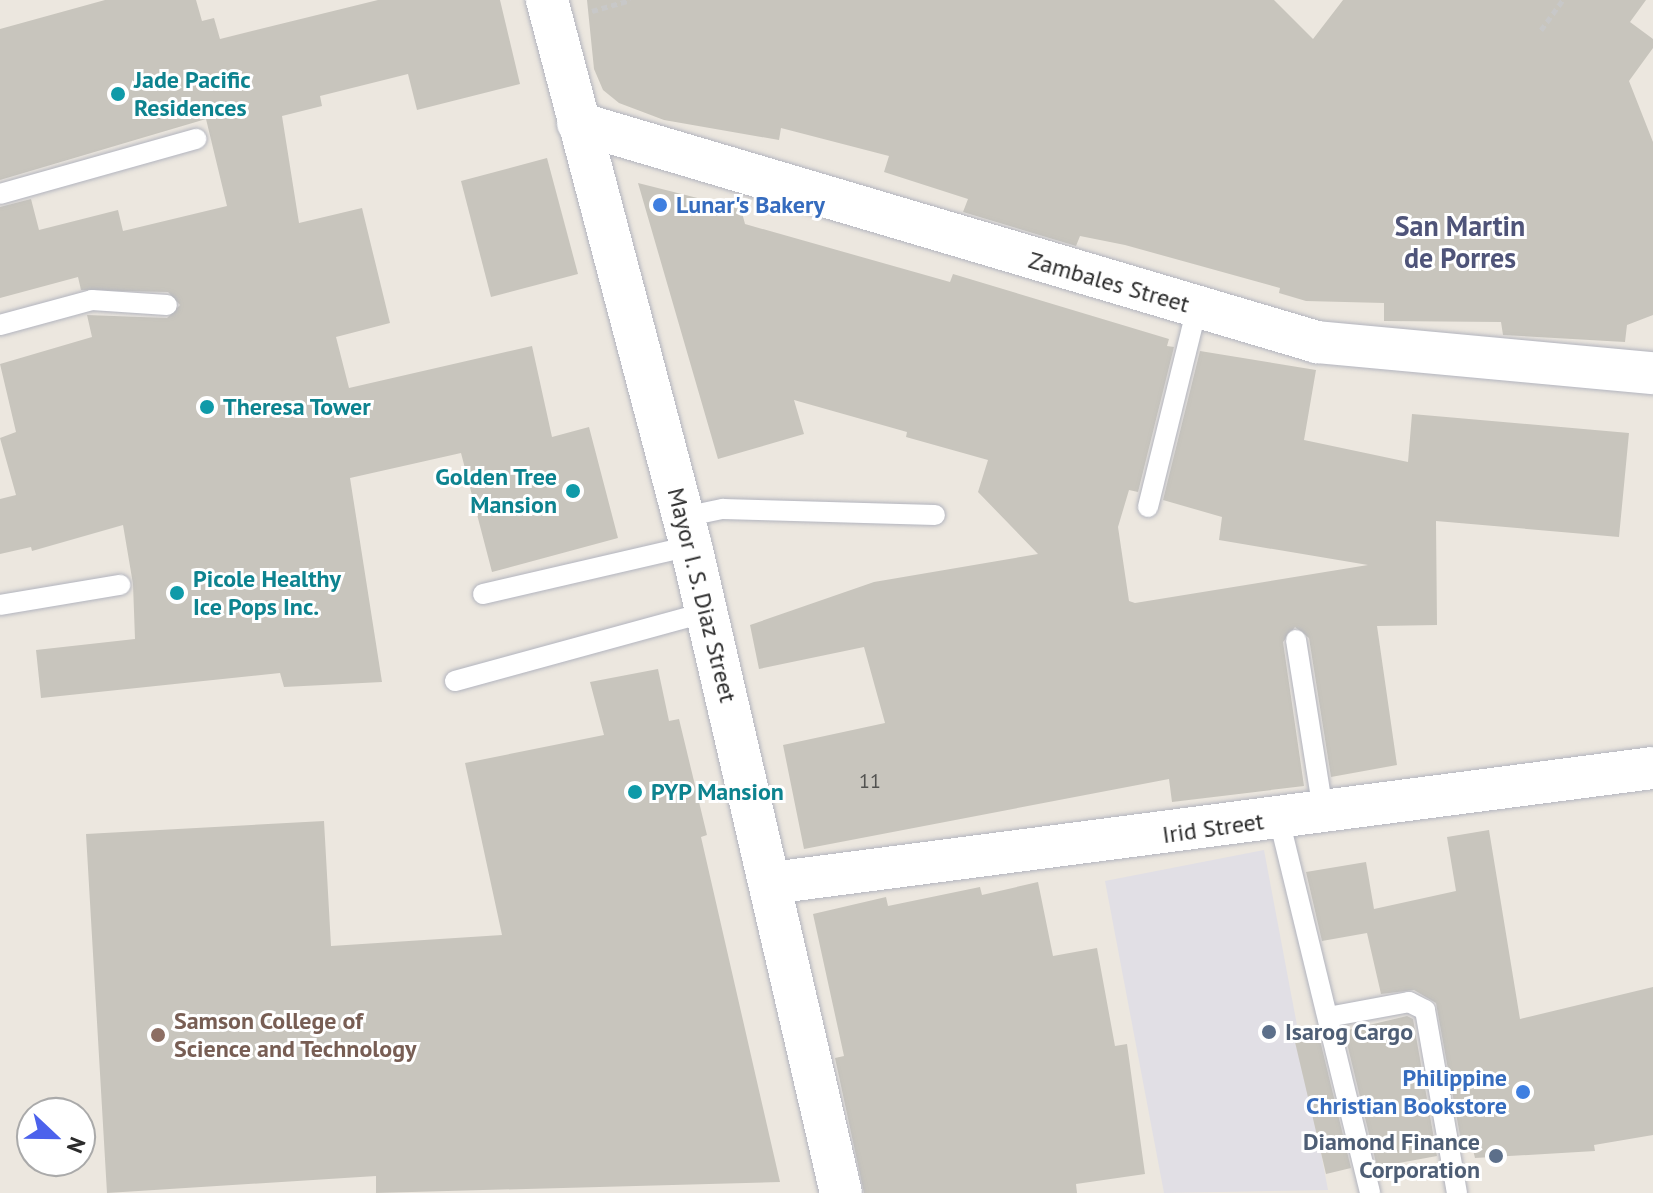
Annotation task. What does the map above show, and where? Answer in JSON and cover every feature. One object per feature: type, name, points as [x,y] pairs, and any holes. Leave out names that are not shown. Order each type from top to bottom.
[{"type":"street","name":"Mayor I. S. Diaz Street","points":[[547,0],[707,612],[772,883],[841,1193]]},
{"type":"street","name":"Zambales Street","points":[[578,123],[1317,342],[1653,373]]},
{"type":"street","name":"Irid Street","points":[[772,883],[1653,768]]},
{"type":"lane","points":[[0,194],[196,139]]},
{"type":"lane","points":[[0,325],[92,300],[167,305]]},
{"type":"lane","points":[[1148,507],[1197,307]]},
{"type":"lane","points":[[483,594],[687,532],[723,509],[935,515]]},
{"type":"lane","points":[[0,605],[120,585]]},
{"type":"lane","points":[[455,681],[707,612]]},
{"type":"lane","points":[[1296,640],[1323,811]]},
{"type":"lane","points":[[1279,819],[1370,1193]]},
{"type":"lane","points":[[1328,1017],[1409,1002],[1425,1010],[1457,1193]]},
{"type":"path","points":[[1541,30],[1563,0]]},
{"type":"shaded area","points":[[1264,850],[1328,1190],[1164,1193],[1105,881]]},
{"type":"building","points":[[105,0],[196,0],[202,21],[214,18],[220,39],[378,0],[500,0],[520,84],[417,110],[408,74],[320,96],[322,106],[282,116],[299,223],[362,208],[390,323],[336,337],[349,388],[532,346],[552,437],[589,427],[618,538],[492,572],[461,453],[350,478],[382,682],[284,687],[280,673],[41,698],[36,650],[135,639],[133,584],[123,525],[32,551],[31,547],[0,554],[0,499],[16,495],[0,438],[16,432],[0,364],[92,337],[87,315],[167,318],[180,305],[168,292],[81,290],[78,277],[0,298],[0,207],[31,199],[39,230],[118,210],[123,231],[227,206],[206,119],[0,180],[0,29]]},
{"type":"building","points":[[587,0],[1274,0],[1313,39],[1343,0],[1646,0],[1630,22],[1653,39],[1653,48],[1629,81],[1653,142],[1653,315],[1627,325],[1625,342],[1503,335],[1501,322],[1384,321],[1384,303],[1306,301],[1279,293],[1280,288],[1125,245],[1080,236],[1076,246],[963,212],[968,199],[884,172],[889,156],[781,128],[779,140],[664,120],[619,103],[603,90],[594,69]]},
{"type":"building","points":[[547,158],[578,274],[491,297],[461,181]]},
{"type":"building","points":[[638,183],[741,209],[745,224],[950,282],[953,274],[1169,339],[1167,346],[1174,347],[1138,492],[1129,490],[1118,527],[1129,601],[1135,603],[1368,565],[1219,540],[1222,517],[1163,500],[1200,351],[1316,370],[1304,440],[1408,462],[1412,414],[1629,433],[1619,537],[1436,521],[1437,625],[1377,626],[1397,765],[1331,777],[1309,638],[1295,627],[1283,642],[1304,786],[1172,802],[1169,779],[804,849],[783,745],[885,723],[864,647],[759,669],[750,625],[874,582],[1038,554],[978,492],[988,460],[906,437],[907,432],[794,400],[804,434],[718,459]]},
{"type":"building","points":[[658,669],[669,721],[679,719],[707,835],[701,837],[780,1182],[376,1193],[376,1176],[107,1193],[86,834],[324,821],[331,946],[502,935],[465,763],[604,735],[590,682]]},
{"type":"building","points":[[1489,830],[1520,1019],[1653,987],[1653,1135],[1594,1145],[1595,1151],[1475,1158],[1473,1150],[1463,1152],[1436,1003],[1414,990],[1381,994],[1367,933],[1322,941],[1306,872],[1366,862],[1374,909],[1456,891],[1447,837]]},
{"type":"building","points":[[1038,882],[1053,956],[1097,948],[1115,1046],[1127,1044],[1145,1174],[1076,1184],[1077,1193],[864,1193],[835,1058],[844,1056],[813,914],[886,897],[888,906],[980,887],[982,895]]},
{"type":"building","points":[[1407,1016],[1413,1019],[1437,1156],[1377,1167],[1344,1031]]},
{"type":"building","points":[[1319,1036],[1351,1168],[1326,1174],[1295,1042]]},
{"type":"place","name":"Jade Pacific Residences","points":[[118,94]]},
{"type":"place","name":"Lunar's Bakery","points":[[660,205]]},
{"type":"place","name":"Theresa Tower","points":[[207,407]]},
{"type":"place","name":"Golden Tree Mansion","points":[[573,491]]},
{"type":"place","name":"Picole Healthy Ice Pops Inc.","points":[[177,593]]},
{"type":"place","name":"PYP Mansion","points":[[635,792]]},
{"type":"place","name":"Isarog Cargo","points":[[1269,1032]]},
{"type":"place","name":"Samson College of Science and Technology","points":[[158,1035]]},
{"type":"place","name":"Philippine Christian Bookstore","points":[[1523,1092]]},
{"type":"place","name":"Diamond Finance Corporation","points":[[1496,1156]]},
{"type":"district","name":"San Martin de Porres","points":[[1460,242]]}]
